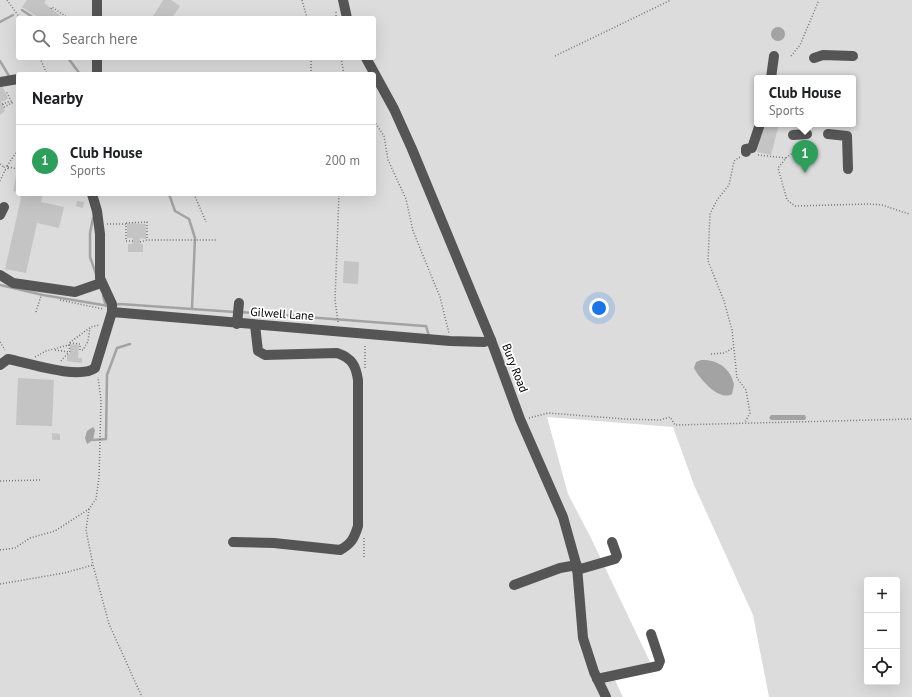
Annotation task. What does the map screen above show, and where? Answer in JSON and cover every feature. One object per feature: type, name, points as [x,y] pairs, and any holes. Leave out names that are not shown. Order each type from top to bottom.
[{"type":"street","points":[[97,0],[97,16]]},
{"type":"street","points":[[343,0],[347,16]]},
{"type":"street","points":[[814,58],[823,55],[853,56]]},
{"type":"street","points":[[771,75],[774,56]]},
{"type":"street","points":[[97,60],[97,72]]},
{"type":"street","name":"Bury Road","points":[[367,60],[374,72]]},
{"type":"street","name":"Bury Road","points":[[376,76],[394,109],[412,149],[491,340],[520,419],[563,517],[577,567],[583,638],[597,679],[606,697]]},
{"type":"street","points":[[1,82],[16,79]]},
{"type":"street","points":[[746,152],[746,149],[752,148],[759,127]]},
{"type":"street","points":[[828,134],[847,136],[848,169]]},
{"type":"street","points":[[793,135],[808,137]]},
{"type":"street","points":[[0,365],[8,359],[77,373],[80,376],[95,368],[107,324],[112,312],[112,304],[99,284],[99,224],[93,196]]},
{"type":"street","points":[[0,275],[13,283],[75,292],[99,284]]},
{"type":"street","points":[[238,324],[239,309]]},
{"type":"street","name":"Gilwell Lane","points":[[112,312],[450,341],[484,342],[491,340]]},
{"type":"street","points":[[233,542],[274,543],[340,550],[349,545],[355,538],[358,526],[358,380],[353,362],[346,356],[337,353],[265,355],[258,351],[255,325]]},
{"type":"street","points":[[514,585],[560,568],[577,567],[615,559],[616,556],[612,542]]},
{"type":"street","points":[[597,679],[658,666],[660,661],[651,634]]},
{"type":"path","points":[[8,0],[19,16]]},
{"type":"path","points":[[302,0],[306,16]]},
{"type":"path","points":[[555,56],[671,0]]},
{"type":"path","points":[[791,56],[800,46],[819,0]]},
{"type":"path","points":[[51,9],[52,7],[65,16]]},
{"type":"path","points":[[41,60],[46,72]]},
{"type":"path","points":[[311,60],[311,72]]},
{"type":"path","points":[[341,60],[344,72]]},
{"type":"path","points":[[1,82],[11,101],[3,104]]},
{"type":"path","points":[[376,124],[384,136],[388,160],[406,199],[413,231],[440,297],[450,341]]},
{"type":"path","points":[[808,137],[786,158],[778,168],[786,200],[795,206],[876,204],[909,214]]},
{"type":"path","points":[[745,422],[750,413],[746,390],[737,378],[732,330],[724,301],[708,261],[710,214],[717,200],[729,185],[734,161],[746,152],[786,158]]},
{"type":"path","points":[[4,168],[8,167],[16,153]]},
{"type":"path","points":[[0,165],[4,168]]},
{"type":"path","points":[[4,168],[16,169]]},
{"type":"path","points":[[0,181],[4,168]]},
{"type":"path","points":[[195,196],[206,222]]},
{"type":"path","points":[[338,319],[336,300],[339,196]]},
{"type":"path","points":[[99,224],[147,222],[147,240]]},
{"type":"path","points":[[126,224],[126,241],[132,241]]},
{"type":"path","points":[[140,242],[147,240],[217,240]]},
{"type":"path","points":[[36,312],[41,295]]},
{"type":"path","points":[[28,363],[38,354],[69,344],[90,328],[107,324]]},
{"type":"path","points":[[69,344],[80,344],[80,350],[83,350],[88,341],[90,328]]},
{"type":"path","points":[[59,370],[60,363],[69,353],[69,344]]},
{"type":"path","points":[[711,354],[724,353],[733,348]]},
{"type":"path","points":[[53,350],[69,353]]},
{"type":"path","points":[[0,550],[15,548],[30,538],[55,531],[89,509],[96,500],[99,478],[101,389],[95,368]]},
{"type":"path","points":[[520,419],[548,413],[625,419],[660,420],[670,418],[675,425],[912,418]]},
{"type":"path","points":[[0,481],[40,480]]},
{"type":"path","points":[[89,509],[86,530],[93,565],[109,624],[142,697]]},
{"type":"path","points":[[0,584],[93,565]]},
{"type":"shaded area","points":[[0,0],[912,0],[912,697],[769,697],[753,615],[694,485],[673,427],[547,417],[568,494],[591,538],[650,662],[612,674],[623,697],[0,697]]},
{"type":"shaded area","points":[[778,27],[783,29],[785,34],[783,39],[778,41],[773,39],[771,34],[773,29]]},
{"type":"shaded area","points":[[701,360],[713,361],[723,366],[727,370],[734,385],[732,394],[727,396],[721,395],[705,383],[694,368],[696,362]]},
{"type":"shaded area","points":[[771,415],[805,415],[806,418],[805,420],[771,420],[769,418]]},
{"type":"shaded area","points":[[93,427],[95,430],[93,440],[87,444],[85,438],[87,431]]},
{"type":"building","points":[[27,0],[46,0],[44,3],[61,16],[36,16],[22,7]]},
{"type":"building","points":[[163,0],[171,0],[180,6],[173,16],[153,16]]},
{"type":"building","points":[[2,85],[8,99],[1,102],[5,111],[0,115],[0,86]]},
{"type":"building","points":[[763,127],[778,127],[771,155],[757,152]]},
{"type":"building","points":[[16,176],[16,192],[13,191]]},
{"type":"building","points":[[20,196],[42,196],[41,202],[64,207],[59,228],[37,223],[26,273],[5,269],[21,198]]},
{"type":"building","points":[[77,201],[84,202],[83,208],[76,206]]},
{"type":"building","points":[[127,223],[146,224],[146,239],[140,238],[140,244],[143,244],[143,252],[128,252],[128,244],[132,244],[133,238],[127,238]]},
{"type":"building","points":[[344,261],[359,262],[358,284],[343,283]]},
{"type":"building","points":[[70,344],[79,345],[78,358],[82,358],[82,363],[67,361],[67,354],[70,354]]},
{"type":"building","points":[[18,378],[54,380],[52,426],[16,425]]},
{"type":"building","points":[[52,433],[60,434],[60,440],[52,440]]},
{"type":"waterway","points":[[22,10],[31,16]]},
{"type":"waterway","points":[[0,22],[13,15]]},
{"type":"waterway","points":[[70,60],[78,72]]},
{"type":"waterway","points":[[0,61],[9,76]]},
{"type":"waterway","points":[[170,196],[175,211],[189,219],[195,238],[192,308]]},
{"type":"waterway","points":[[93,218],[90,233],[90,257],[96,274]]},
{"type":"waterway","points":[[0,285],[43,295],[109,306]]},
{"type":"waterway","points":[[103,296],[106,306]]},
{"type":"waterway","points":[[114,305],[120,304],[235,312]]},
{"type":"waterway","points":[[240,312],[426,326],[429,336]]},
{"type":"waterway","points":[[93,440],[106,439],[107,375],[117,348],[130,344]]},
{"type":"place","name":"Club House","points":[[805,173]]}]
